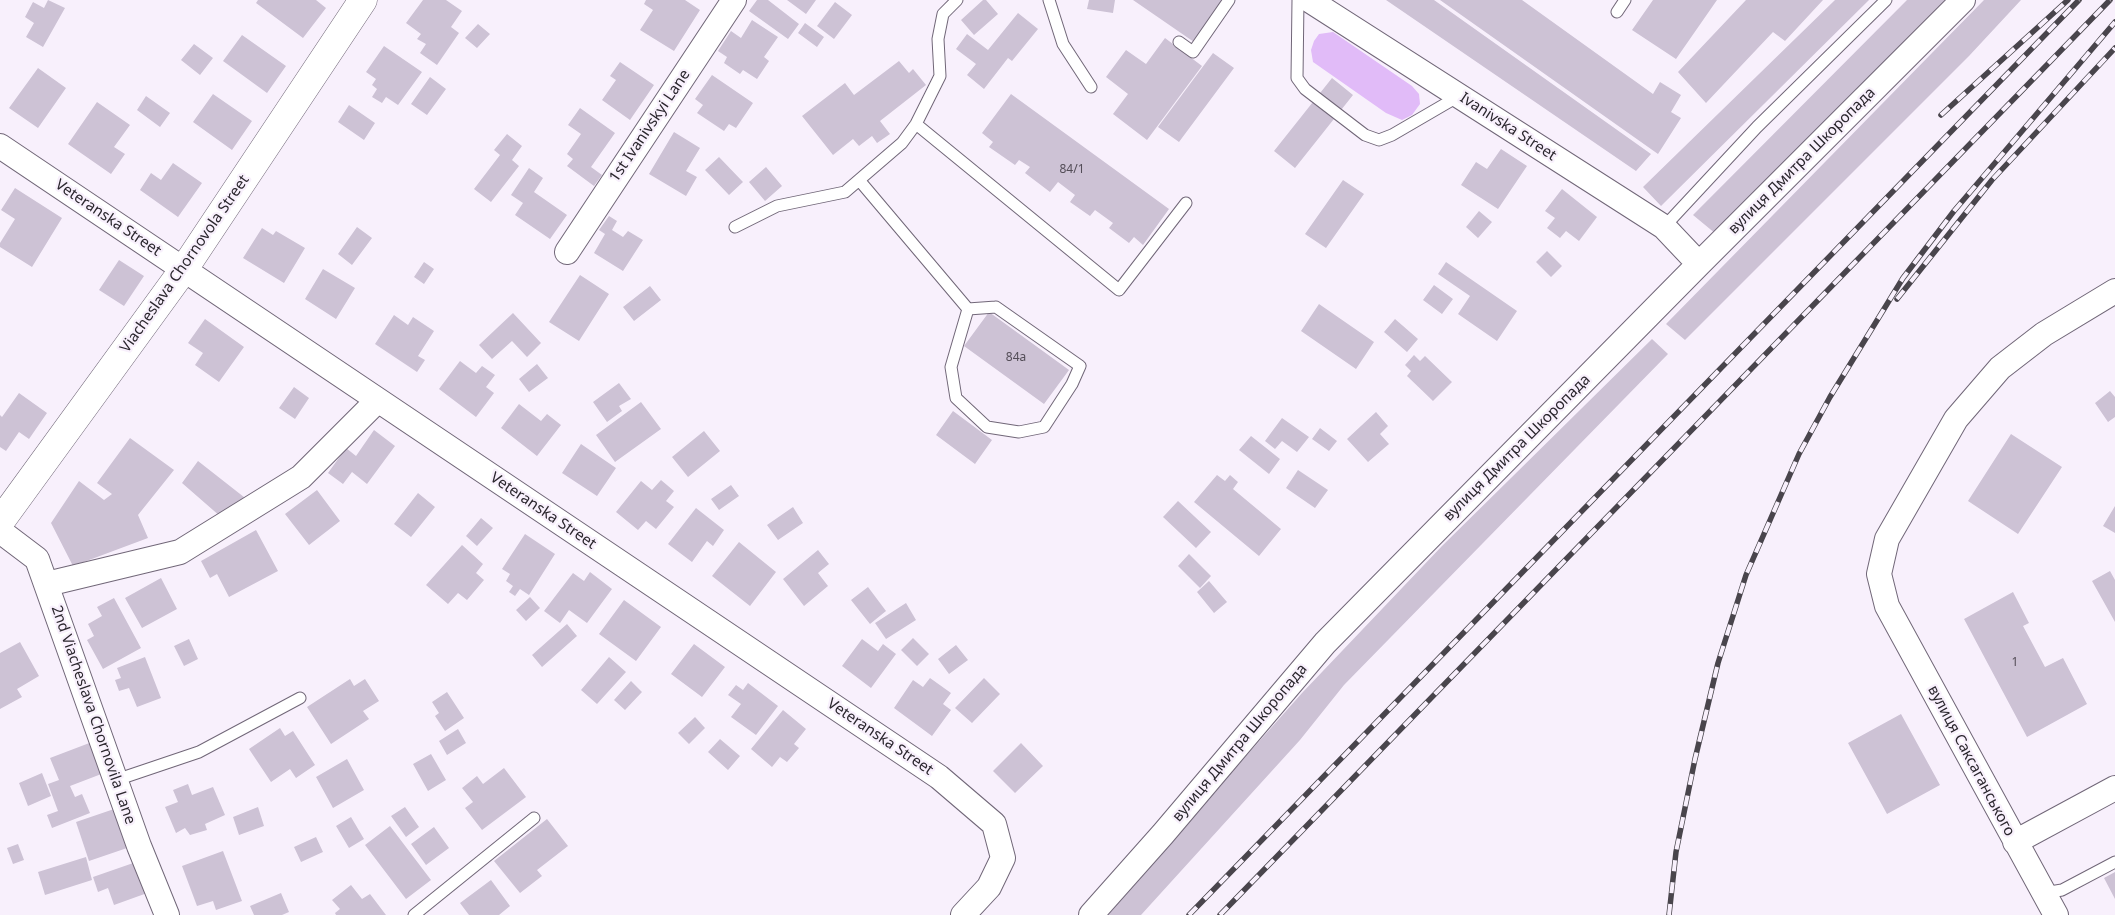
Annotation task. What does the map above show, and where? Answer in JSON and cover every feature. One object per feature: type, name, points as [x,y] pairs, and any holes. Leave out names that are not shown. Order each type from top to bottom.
[{"type":"main road","name":"Viacheslava Chornovola Street","points":[[0,522],[184,270],[363,0]]},
{"type":"street","name":"1st Ivanivskyi Lane","points":[[566,252],[734,0]]},
{"type":"street","name":"Ivanivska Street","points":[[1310,0],[1664,227],[1699,264]]},
{"type":"street","name":"вулиця Дмитра Шкоропада","points":[[1091,915],[1325,643],[1963,0]]},
{"type":"street","name":"Veteranska Street","points":[[0,146],[939,777],[994,824],[1004,858],[989,887],[964,915]]},
{"type":"street","name":"вулиця Саксаганського","points":[[2056,915],[1887,606],[1879,574],[1887,539],[1956,419],[2000,368],[2044,334],[2115,291]]},
{"type":"street","points":[[47,584],[180,552],[301,477],[378,400]]},
{"type":"street","name":"2nd Viacheslava Chornovila Lane","points":[[0,531],[37,559],[139,846],[168,915]]},
{"type":"street","points":[[2015,842],[2089,804],[2115,788]]},
{"type":"lane","points":[[735,227],[777,206],[845,192],[902,143],[916,124],[940,76],[938,39],[943,14],[957,0]]},
{"type":"lane","points":[[1049,0],[1063,44],[1091,88]]},
{"type":"lane","points":[[1180,42],[1193,52],[1229,0]]},
{"type":"lane","points":[[1298,0],[1297,78],[1305,89],[1366,135],[1379,140],[1392,135],[1460,96]]},
{"type":"lane","points":[[1617,12],[1626,0]]},
{"type":"lane","points":[[1664,227],[1756,128],[1886,0]]},
{"type":"lane","points":[[916,124],[1119,290],[1186,203]]},
{"type":"lane","points":[[859,180],[968,308]]},
{"type":"lane","points":[[996,307],[1080,366],[1072,384],[1044,427],[1019,432],[987,427],[956,398],[951,367],[968,308],[996,307]]},
{"type":"lane","points":[[116,780],[199,752],[300,698]]},
{"type":"lane","points":[[414,915],[534,818]]},
{"type":"lane","points":[[2044,894],[2062,890],[2115,862]]},
{"type":"shaded area","points":[[1333,32],[1412,86],[1419,94],[1420,104],[1412,115],[1402,120],[1386,113],[1313,62],[1311,50],[1314,41],[1319,34]]},
{"type":"building","points":[[48,0],[65,8],[43,47],[26,37],[34,23],[25,17],[33,2],[44,8]]},
{"type":"building","points":[[258,0],[316,0],[326,8],[303,38],[256,3]]},
{"type":"building","points":[[423,0],[446,0],[462,11],[451,27],[459,33],[437,65],[420,53],[426,44],[417,39],[421,34],[406,23]]},
{"type":"building","points":[[646,0],[685,0],[700,10],[674,51],[640,30],[653,10],[644,4]]},
{"type":"building","points":[[757,0],[768,0],[799,24],[788,39],[749,11]]},
{"type":"building","points":[[787,0],[816,0],[806,14]]},
{"type":"building","points":[[983,0],[986,0],[998,14],[974,35],[961,20]]},
{"type":"building","points":[[1089,0],[1115,0],[1113,13],[1087,9]]},
{"type":"building","points":[[1133,0],[1223,0],[1194,42]]},
{"type":"building","points":[[1386,0],[1434,0],[1651,154],[1636,171]]},
{"type":"building","points":[[1440,0],[1522,0],[1653,94],[1660,82],[1681,95],[1671,112],[1681,118],[1658,154]]},
{"type":"building","points":[[1653,0],[1717,0],[1676,59],[1632,30]]},
{"type":"building","points":[[1746,0],[1823,0],[1785,41],[1773,32],[1706,103],[1678,72]]},
{"type":"building","points":[[1835,0],[1869,0],[1661,206],[1643,187]]},
{"type":"building","points":[[1907,0],[1949,0],[1716,234],[1693,215]]},
{"type":"building","points":[[1984,0],[2021,0],[1969,56],[1685,340],[1666,324]]},
{"type":"building","points":[[835,2],[852,15],[834,39],[817,26]]},
{"type":"building","points":[[1018,13],[1038,29],[1012,61],[1008,58],[984,89],[967,75],[976,64],[956,49],[967,34],[988,50]]},
{"type":"building","points":[[752,20],[778,37],[764,57],[769,61],[757,79],[743,70],[740,74],[724,63],[727,57],[718,51],[731,31],[741,38]]},
{"type":"building","points":[[805,23],[824,37],[817,47],[798,33]]},
{"type":"building","points":[[478,24],[490,34],[477,48],[465,38]]},
{"type":"building","points":[[242,35],[286,66],[267,93],[223,61]]},
{"type":"building","points":[[1165,38],[1202,66],[1147,140],[1113,114],[1128,94],[1106,77],[1126,50],[1146,64]]},
{"type":"building","points":[[194,44],[213,58],[200,75],[181,60]]},
{"type":"building","points":[[384,46],[422,72],[398,105],[386,97],[382,103],[372,97],[377,89],[372,85],[376,79],[366,72]]},
{"type":"building","points":[[1213,53],[1234,68],[1179,142],[1158,127]]},
{"type":"building","points":[[899,61],[909,73],[913,69],[926,85],[880,121],[890,134],[877,143],[872,136],[859,146],[853,139],[833,155],[802,116],[845,83],[854,95]]},
{"type":"building","points":[[620,62],[654,85],[630,120],[602,100],[616,80],[610,76]]},
{"type":"building","points":[[38,68],[66,88],[38,128],[9,108]]},
{"type":"building","points":[[712,75],[753,103],[736,128],[729,124],[724,131],[697,113],[703,105],[695,99]]},
{"type":"building","points":[[430,77],[446,89],[427,115],[411,104]]},
{"type":"building","points":[[1332,78],[1353,95],[1295,168],[1274,151]]},
{"type":"building","points":[[213,94],[252,121],[232,150],[193,122]]},
{"type":"building","points":[[1011,94],[1169,209],[1143,245],[1134,237],[1129,243],[1109,228],[1113,223],[1095,210],[1090,216],[1070,202],[1075,195],[1058,182],[1050,192],[1025,173],[1030,167],[1019,160],[1015,165],[989,147],[993,142],[982,133]]},
{"type":"building","points":[[146,96],[170,113],[160,127],[137,110]]},
{"type":"building","points":[[97,102],[130,125],[114,147],[125,154],[111,174],[68,144]]},
{"type":"building","points":[[349,105],[375,123],[364,140],[338,122]]},
{"type":"building","points":[[580,108],[615,133],[591,167],[602,175],[594,186],[567,166],[573,159],[567,154],[581,134],[568,125]]},
{"type":"building","points":[[674,132],[700,148],[686,171],[697,177],[686,196],[649,174]]},
{"type":"building","points":[[507,134],[522,146],[512,160],[519,166],[491,202],[474,189],[500,155],[494,150]]},
{"type":"building","points":[[1501,149],[1527,166],[1498,209],[1461,185],[1476,162],[1487,169]]},
{"type":"building","points":[[719,157],[743,182],[729,195],[705,170]]},
{"type":"building","points":[[173,163],[202,183],[178,217],[140,190],[151,173],[161,180]]},
{"type":"building","points":[[766,167],[782,186],[765,201],[749,182]]},
{"type":"building","points":[[529,168],[543,178],[534,192],[567,215],[550,239],[515,215],[523,203],[511,195]]},
{"type":"building","points":[[1343,180],[1364,194],[1326,248],[1305,234]]},
{"type":"building","points":[[15,188],[62,218],[32,267],[0,247],[0,243],[15,219],[1,210]]},
{"type":"building","points":[[1562,189],[1597,217],[1579,241],[1566,231],[1560,238],[1547,228],[1555,218],[1545,211]]},
{"type":"building","points":[[1479,211],[1492,222],[1478,238],[1466,227]]},
{"type":"building","points":[[609,216],[617,221],[612,230],[623,237],[628,231],[643,240],[623,271],[594,253],[605,234],[599,230]]},
{"type":"building","points":[[357,227],[372,238],[352,265],[338,254]]},
{"type":"building","points":[[262,228],[273,235],[276,231],[305,248],[284,283],[243,258]]},
{"type":"building","points":[[1547,251],[1562,266],[1551,277],[1536,262]]},
{"type":"building","points":[[119,260],[144,276],[124,306],[99,290]]},
{"type":"building","points":[[424,262],[434,269],[424,284],[414,277]]},
{"type":"building","points":[[1446,262],[1517,311],[1497,341],[1458,314],[1470,296],[1438,274]]},
{"type":"building","points":[[323,269],[355,288],[336,319],[305,299]]},
{"type":"building","points":[[580,275],[609,294],[579,341],[549,322]]},
{"type":"building","points":[[1434,285],[1453,299],[1442,314],[1423,300]]},
{"type":"building","points":[[650,286],[661,300],[634,321],[623,307]]},
{"type":"building","points":[[1319,304],[1374,342],[1356,369],[1301,331]]},
{"type":"building","points":[[989,312],[1069,370],[1044,404],[964,346]]},
{"type":"building","points":[[513,313],[541,343],[527,357],[512,341],[492,359],[479,345]]},
{"type":"building","points":[[394,315],[408,325],[413,317],[434,331],[418,356],[425,360],[417,372],[375,344]]},
{"type":"building","points":[[205,319],[244,347],[219,382],[195,365],[203,353],[188,343]]},
{"type":"building","points":[[1395,319],[1418,339],[1407,352],[1384,332]]},
{"type":"building","points":[[1652,339],[1668,354],[1344,685],[1300,740],[1141,915],[1105,915],[1302,693],[1442,546]]},
{"type":"building","points":[[1414,355],[1420,361],[1425,356],[1452,382],[1433,401],[1407,376],[1411,371],[1405,365]]},
{"type":"building","points":[[460,361],[476,373],[482,366],[495,375],[486,387],[494,393],[476,417],[439,389]]},
{"type":"building","points":[[537,364],[548,378],[529,392],[519,379]]},
{"type":"building","points":[[619,383],[631,399],[619,406],[622,411],[607,422],[593,402]]},
{"type":"building","points":[[294,387],[309,398],[295,419],[279,408]]},
{"type":"building","points":[[2110,391],[2115,397],[2115,417],[2108,422],[2095,403]]},
{"type":"building","points":[[19,393],[47,413],[29,439],[19,432],[6,451],[0,447],[0,415],[2,417]]},
{"type":"building","points":[[641,402],[661,429],[615,462],[596,435]]},
{"type":"building","points":[[519,404],[541,421],[547,414],[561,425],[537,456],[501,428]]},
{"type":"building","points":[[953,411],[992,440],[975,464],[936,435]]},
{"type":"building","points":[[1376,412],[1388,426],[1380,434],[1389,444],[1368,462],[1347,439]]},
{"type":"building","points":[[1282,418],[1309,437],[1297,452],[1282,441],[1275,449],[1265,441]]},
{"type":"building","points":[[1320,428],[1337,441],[1329,451],[1312,439]]},
{"type":"building","points":[[374,430],[395,446],[367,484],[352,472],[343,484],[328,473],[346,448],[356,456]]},
{"type":"building","points":[[704,431],[720,451],[688,477],[672,457]]},
{"type":"building","points":[[2011,434],[2062,467],[2018,534],[1968,501]]},
{"type":"building","points":[[1251,436],[1280,459],[1269,474],[1239,450]]},
{"type":"building","points":[[130,438],[174,470],[138,515],[148,538],[73,566],[51,523],[79,481],[104,500],[112,494],[97,483]]},
{"type":"building","points":[[581,444],[616,468],[597,496],[562,473]]},
{"type":"building","points":[[198,461],[249,501],[221,517],[182,483]]},
{"type":"building","points":[[1298,470],[1328,490],[1315,508],[1286,488]]},
{"type":"building","points":[[1217,475],[1225,481],[1230,475],[1238,482],[1233,489],[1281,529],[1259,556],[1194,502]]},
{"type":"building","points":[[661,480],[674,491],[666,501],[674,507],[656,529],[646,521],[638,530],[616,512],[641,481],[652,490]]},
{"type":"building","points":[[731,485],[739,496],[719,510],[711,499]]},
{"type":"building","points":[[317,490],[340,521],[309,545],[285,514]]},
{"type":"building","points":[[418,493],[435,507],[411,537],[394,524]]},
{"type":"building","points":[[1178,501],[1211,532],[1196,548],[1163,517]]},
{"type":"building","points":[[2115,506],[2115,533],[2103,526]]},
{"type":"building","points":[[793,507],[803,523],[778,540],[767,525]]},
{"type":"building","points":[[696,508],[724,530],[713,546],[707,541],[692,562],[668,544]]},
{"type":"building","points":[[481,518],[493,528],[477,546],[466,536]]},
{"type":"building","points":[[256,530],[278,571],[229,597],[217,574],[210,578],[201,561]]},
{"type":"building","points":[[525,534],[555,554],[529,595],[520,589],[515,596],[509,592],[513,586],[506,581],[510,574],[502,569]]},
{"type":"building","points":[[739,542],[776,572],[750,606],[712,576]]},
{"type":"building","points":[[462,545],[483,564],[476,573],[484,580],[467,600],[458,593],[448,604],[426,585]]},
{"type":"building","points":[[818,550],[829,564],[818,573],[828,586],[804,606],[783,579]]},
{"type":"building","points":[[1189,554],[1211,576],[1200,588],[1178,566]]},
{"type":"building","points":[[2110,571],[2115,580],[2115,622],[2092,581]]},
{"type":"building","points":[[590,572],[612,589],[587,623],[569,610],[560,623],[544,611],[573,573],[584,581]]},
{"type":"building","points":[[161,578],[177,609],[142,628],[125,598]]},
{"type":"building","points":[[1209,581],[1227,602],[1214,613],[1197,592]]},
{"type":"building","points":[[868,587],[886,611],[870,624],[851,600]]},
{"type":"building","points":[[2013,592],[2029,623],[2023,626],[2045,667],[2063,658],[2087,704],[2027,737],[1964,619]]},
{"type":"building","points":[[530,597],[540,608],[526,621],[516,610]]},
{"type":"building","points":[[114,598],[141,648],[103,669],[87,640],[94,636],[88,624],[102,616],[97,607]]},
{"type":"building","points":[[624,600],[661,627],[636,661],[599,634]]},
{"type":"building","points":[[906,603],[916,620],[886,639],[875,623]]},
{"type":"building","points":[[567,624],[577,636],[542,667],[532,655]]},
{"type":"building","points":[[913,638],[929,654],[917,666],[901,650]]},
{"type":"building","points":[[189,639],[198,659],[184,666],[174,646]]},
{"type":"building","points":[[862,639],[878,651],[883,644],[896,654],[871,688],[842,666]]},
{"type":"building","points":[[20,642],[39,676],[17,689],[22,697],[0,709],[0,653]]},
{"type":"building","points":[[694,644],[725,667],[702,697],[671,674]]},
{"type":"building","points":[[956,645],[968,660],[949,674],[938,659]]},
{"type":"building","points":[[145,657],[161,698],[137,707],[129,688],[119,691],[115,680],[121,678],[117,668]]},
{"type":"building","points":[[609,657],[626,672],[597,704],[581,690]]},
{"type":"building","points":[[930,678],[951,693],[943,704],[951,710],[932,736],[894,708],[913,680],[923,687]]},
{"type":"building","points":[[984,678],[1000,694],[972,723],[955,708]]},
{"type":"building","points":[[350,679],[354,686],[365,679],[379,701],[363,711],[369,719],[331,744],[307,707]]},
{"type":"building","points":[[631,681],[642,692],[625,710],[614,700]]},
{"type":"building","points":[[748,683],[778,706],[756,735],[731,717],[741,704],[728,695],[736,685],[743,690]]},
{"type":"building","points":[[447,692],[464,718],[445,731],[435,716],[439,713],[432,702]]},
{"type":"building","points":[[783,710],[806,729],[794,744],[799,748],[787,762],[780,757],[772,767],[751,749]]},
{"type":"building","points":[[1901,714],[1940,785],[1887,814],[1848,743]]},
{"type":"building","points":[[695,717],[705,728],[689,744],[678,733]]},
{"type":"building","points":[[280,728],[285,736],[293,731],[315,765],[296,778],[290,769],[271,782],[249,749]]},
{"type":"building","points":[[458,729],[466,743],[447,755],[439,741]]},
{"type":"building","points":[[720,739],[740,756],[728,770],[708,752]]},
{"type":"building","points":[[92,742],[104,773],[70,786],[75,797],[82,794],[90,813],[52,828],[47,815],[58,811],[48,784],[59,780],[50,758]]},
{"type":"building","points":[[1021,743],[1043,766],[1015,793],[993,771]]},
{"type":"building","points":[[431,754],[446,780],[428,791],[413,764]]},
{"type":"building","points":[[347,759],[364,790],[333,808],[316,777]]},
{"type":"building","points":[[504,768],[526,797],[482,830],[465,808],[473,802],[462,788],[477,776],[483,784]]},
{"type":"building","points":[[42,773],[51,796],[28,806],[19,783]]},
{"type":"building","points":[[188,784],[192,795],[213,787],[225,815],[205,824],[207,830],[190,835],[185,828],[176,833],[165,807],[178,802],[173,790]]},
{"type":"building","points":[[258,807],[264,826],[239,835],[233,817]]},
{"type":"building","points":[[405,807],[419,827],[406,837],[391,816]]},
{"type":"building","points":[[117,808],[130,847],[89,861],[76,822]]},
{"type":"building","points":[[351,817],[364,839],[349,848],[336,826]]},
{"type":"building","points":[[547,819],[568,846],[537,870],[542,876],[520,893],[494,861]]},
{"type":"building","points":[[390,826],[431,880],[406,899],[365,845]]},
{"type":"building","points":[[434,827],[449,848],[426,865],[411,844]]},
{"type":"building","points":[[316,837],[323,852],[301,862],[294,847]]},
{"type":"building","points":[[18,844],[24,860],[13,864],[7,848]]},
{"type":"building","points":[[223,851],[242,901],[216,910],[213,901],[197,906],[182,866]]},
{"type":"building","points":[[86,857],[92,880],[45,895],[38,872]]},
{"type":"building","points":[[139,861],[150,892],[114,905],[108,888],[98,892],[93,877]]},
{"type":"building","points":[[2115,872],[2115,899],[2104,878]]},
{"type":"building","points":[[491,880],[510,906],[499,915],[469,915],[460,903]]},
{"type":"building","points":[[351,885],[362,899],[370,894],[386,915],[336,915],[335,913],[340,909],[332,900]]},
{"type":"building","points":[[281,893],[289,912],[282,915],[254,915],[250,906]]},
{"type":"railway","points":[[1941,115],[2068,0]]},
{"type":"railway","points":[[1189,915],[2079,0]]},
{"type":"railway","points":[[1220,915],[2110,0]]},
{"type":"railway","points":[[1669,915],[1676,852],[1695,759],[1718,663],[1746,575],[1799,454],[1830,397],[1903,278],[1954,211],[2115,22]]},
{"type":"railway","points":[[1897,299],[1992,180],[2115,48]]}]
